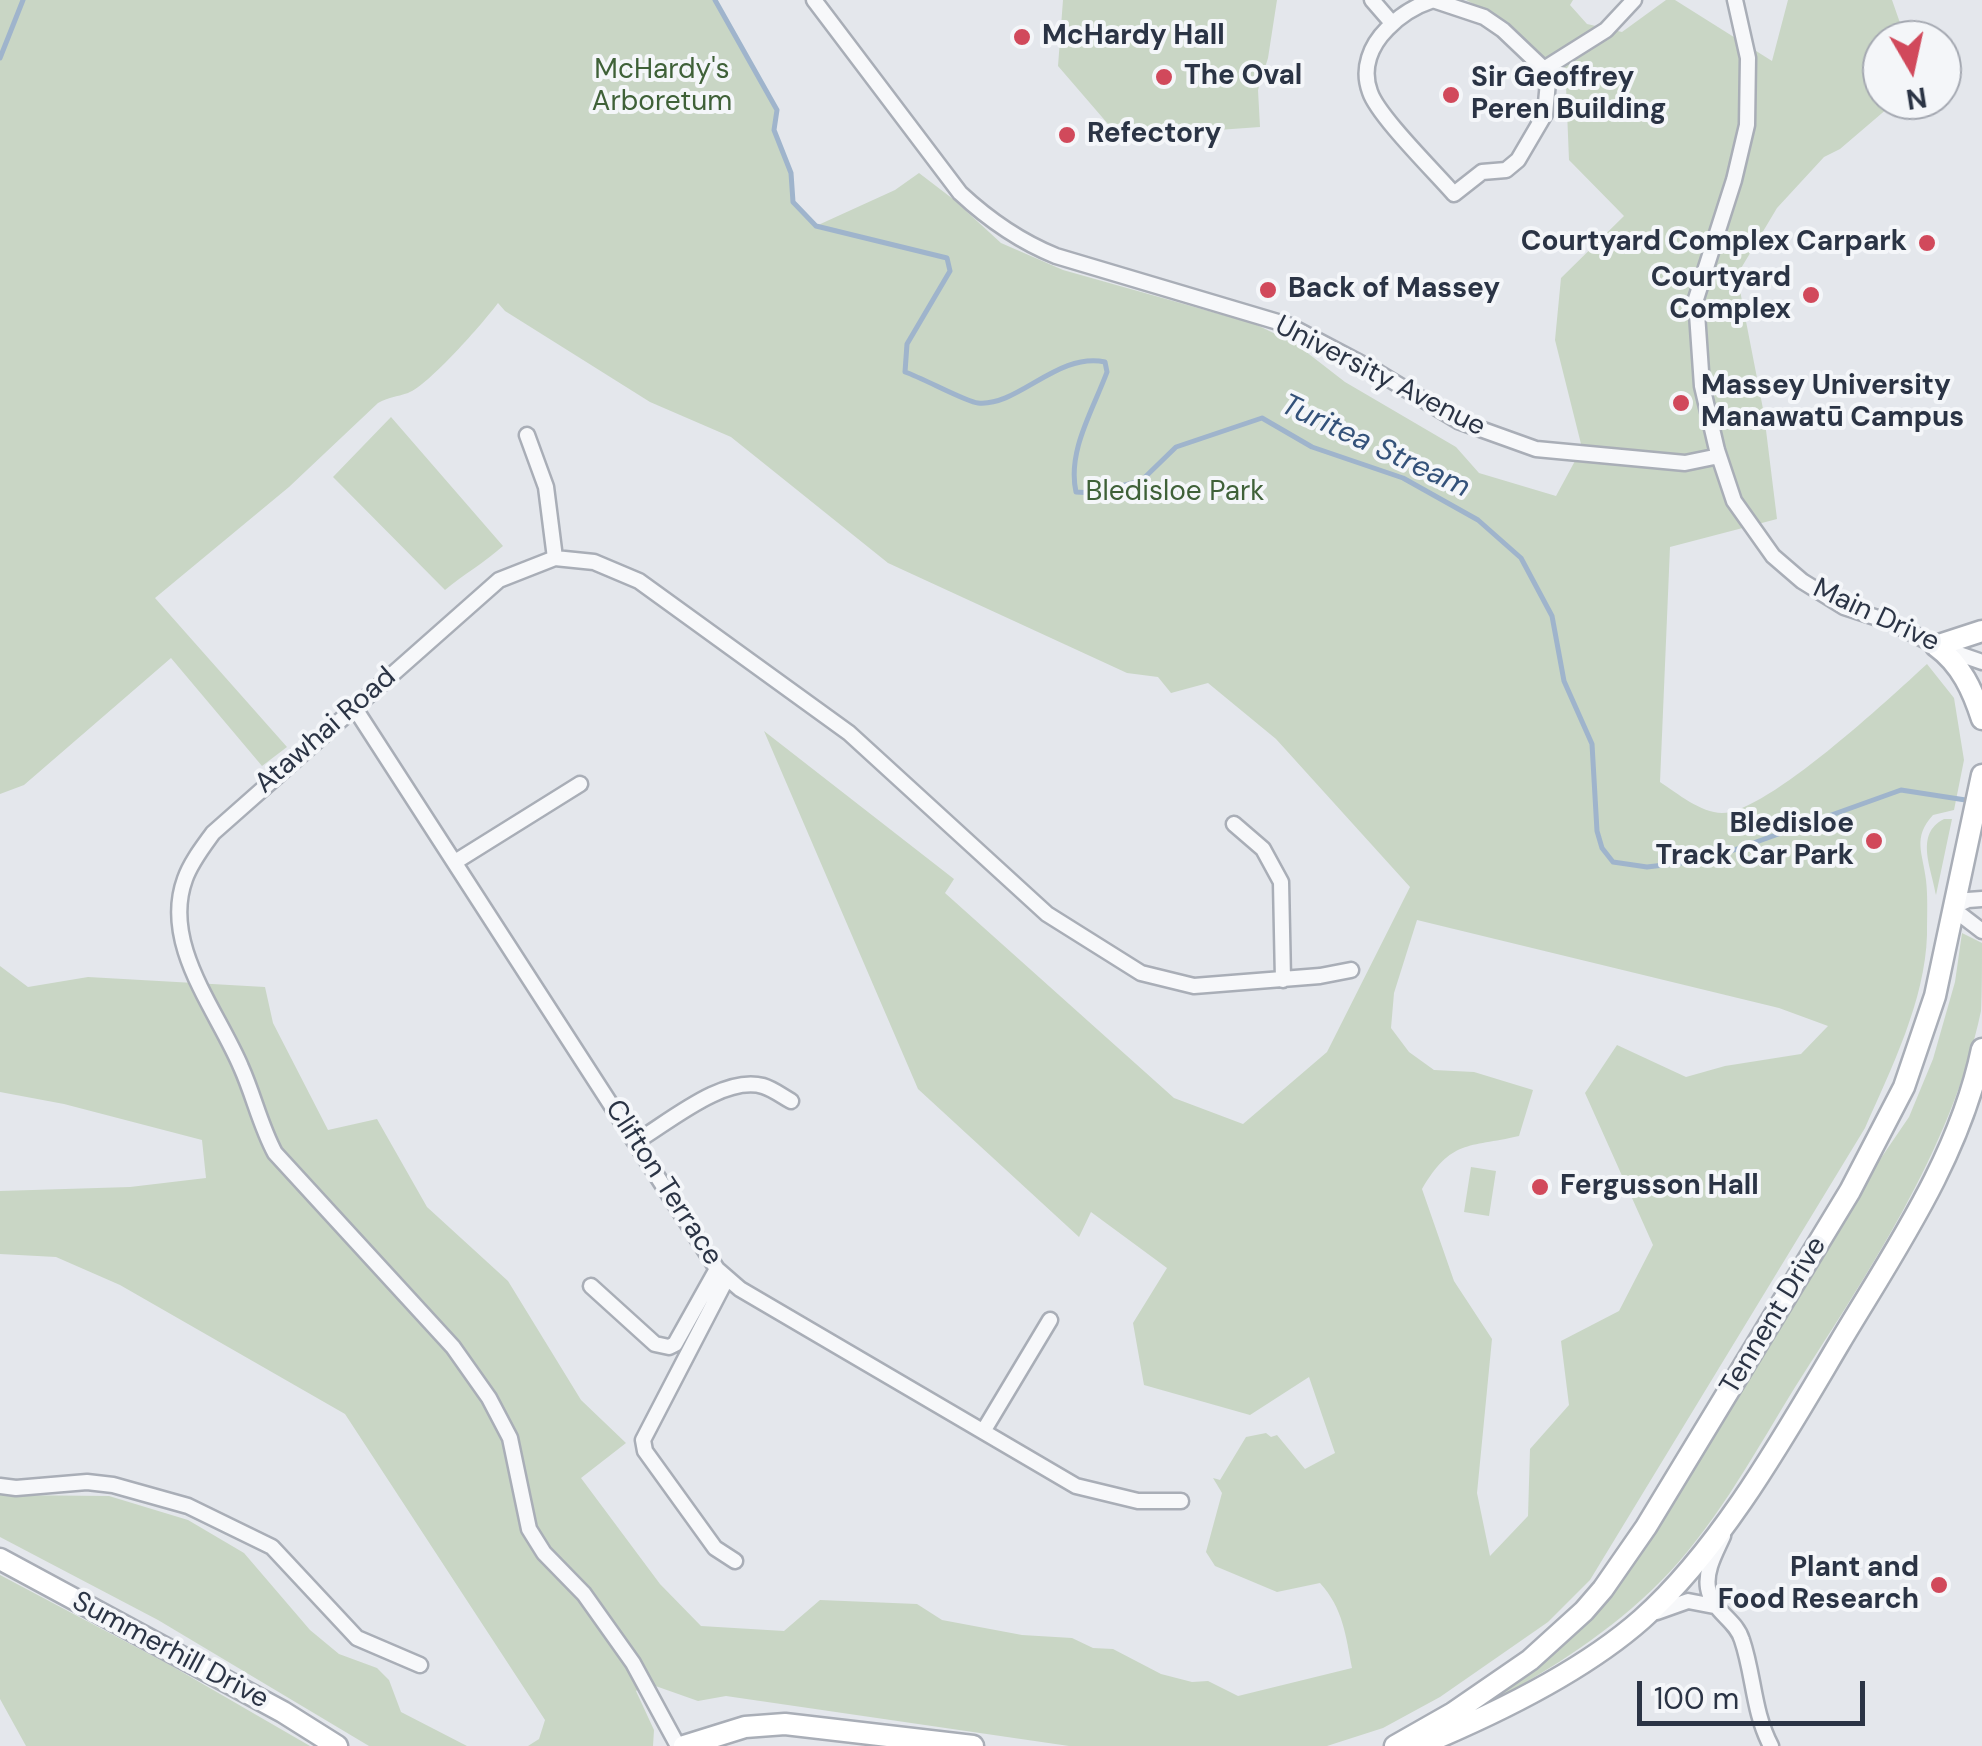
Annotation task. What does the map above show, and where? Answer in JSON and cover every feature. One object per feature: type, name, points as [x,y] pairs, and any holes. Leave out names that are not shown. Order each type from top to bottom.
[{"type":"main road","points":[[1936,646],[1982,631]]},
{"type":"main road","points":[[1936,646],[1950,656],[1961,672],[1982,719]]},
{"type":"main road","name":"Tennent Drive","points":[[1395,1746],[1530,1660],[1584,1611],[1626,1559],[1850,1191],[1904,1087],[1935,996],[1982,775]]},
{"type":"main road","points":[[1418,1746],[1497,1711],[1565,1673],[1643,1618],[1731,1516],[1773,1455],[1918,1212],[1946,1154],[1982,1050]]},
{"type":"main road","name":"Summerhill Drive","points":[[0,1559],[249,1693],[337,1746]]},
{"type":"main road","points":[[681,1746],[744,1727],[785,1724],[973,1746]]},
{"type":"street","name":"University Avenue","points":[[814,0],[960,193],[985,216],[1032,246],[1288,325],[1458,421],[1536,449],[1685,463],[1719,456]]},
{"type":"street","points":[[1372,0],[1392,23]]},
{"type":"street","points":[[1432,0],[1484,16],[1544,69],[1548,82],[1545,114],[1518,160],[1506,170],[1482,172],[1454,194],[1370,92],[1367,75],[1372,44],[1392,23],[1417,5],[1432,0]]},
{"type":"street","points":[[1544,69],[1606,30],[1634,0]]},
{"type":"street","points":[[1719,456],[1702,386],[1696,299],[1734,180],[1747,124],[1748,58],[1735,0]]},
{"type":"street","points":[[527,434],[546,487],[555,558],[594,562],[639,581],[848,732],[1047,914],[1117,961],[1141,973],[1194,986],[1283,980],[1351,970]]},
{"type":"street","name":"Main Drive","points":[[1719,456],[1734,501],[1772,556],[1802,581],[1844,607],[1893,623],[1936,646],[1982,662]]},
{"type":"street","name":"Atawhai Road","points":[[555,558],[499,580],[226,819],[184,880],[178,917],[189,960],[242,1067],[259,1123],[275,1153],[454,1347],[489,1398],[510,1438],[529,1529],[544,1553],[584,1594],[633,1663],[681,1746]]},
{"type":"street","name":"Clifton Terrace","points":[[354,706],[722,1274],[1076,1486],[1138,1500],[1181,1501]]},
{"type":"street","points":[[455,862],[580,784]]},
{"type":"street","points":[[1234,824],[1262,850],[1281,882],[1283,980]]},
{"type":"street","points":[[1982,899],[1968,900],[1952,908],[1982,930]]},
{"type":"street","points":[[637,1142],[737,1085],[765,1086],[791,1101]]},
{"type":"street","points":[[592,1286],[655,1344],[668,1347],[675,1344],[722,1274]]},
{"type":"street","points":[[722,1274],[643,1440],[646,1451],[716,1548],[735,1562]]},
{"type":"street","points":[[984,1430],[1050,1320]]},
{"type":"street","points":[[0,1486],[86,1482],[113,1485],[188,1506],[272,1547],[357,1638],[420,1665]]},
{"type":"street","points":[[1731,1516],[1709,1571],[1708,1586],[1714,1606],[1741,1635],[1755,1707],[1770,1746]]},
{"type":"street","points":[[1643,1618],[1680,1602],[1714,1606]]},
{"type":"green space","points":[[0,0],[715,0],[777,110],[774,130],[791,173],[793,202],[816,226],[895,190],[919,173],[1001,243],[1063,270],[1255,324],[1296,344],[1345,382],[1456,447],[1479,473],[1556,496],[1582,448],[1555,340],[1561,278],[1624,216],[1569,160],[1566,86],[1551,57],[1542,57],[1500,18],[1466,0],[1573,0],[1570,5],[1587,24],[1622,32],[1666,0],[1675,0],[1772,61],[1788,0],[1892,0],[1899,20],[1862,20],[1862,120],[1874,120],[1840,149],[1824,157],[1777,208],[1737,275],[1764,414],[1777,519],[1670,547],[1660,782],[1706,810],[1722,813],[1742,808],[1828,751],[1927,664],[1954,698],[1964,760],[1954,810],[1933,815],[1921,839],[1927,935],[1913,1010],[1865,1128],[1590,1580],[1548,1622],[1440,1697],[1383,1728],[1327,1746],[1069,1746],[726,1696],[698,1701],[647,1683],[636,1691],[654,1730],[653,1746],[528,1746],[539,1739],[545,1720],[345,1414],[120,1285],[56,1257],[0,1254],[0,1191],[130,1187],[206,1178],[202,1140],[64,1104],[0,1092],[0,966],[28,987],[88,977],[265,987],[273,1023],[328,1130],[377,1119],[427,1207],[508,1281],[581,1400],[626,1443],[581,1478],[660,1584],[701,1626],[784,1631],[820,1600],[917,1604],[942,1620],[1022,1635],[1072,1638],[1093,1648],[1113,1649],[1161,1674],[1192,1682],[1208,1681],[1238,1696],[1352,1668],[1339,1612],[1320,1583],[1277,1592],[1215,1566],[1206,1552],[1222,1493],[1213,1478],[1220,1480],[1246,1437],[1277,1435],[1305,1469],[1335,1453],[1309,1377],[1250,1415],[1144,1385],[1133,1323],[1167,1268],[1091,1212],[1079,1237],[918,1089],[764,731],[954,879],[945,893],[1174,1098],[1243,1124],[1327,1052],[1410,887],[1276,739],[1208,683],[1171,693],[1158,677],[1127,673],[888,563],[731,437],[650,402],[498,303],[429,378],[408,393],[378,403],[289,487],[155,598],[287,747],[262,766],[171,658],[24,785],[0,794]],"holes":[[[1417,920],[1779,1008],[1828,1026],[1801,1054],[1725,1066],[1686,1077],[1617,1045],[1585,1093],[1653,1245],[1619,1311],[1561,1341],[1569,1405],[1530,1449],[1528,1516],[1490,1556],[1477,1493],[1492,1339],[1454,1281],[1422,1189],[1452,1153],[1519,1136],[1533,1090],[1474,1072],[1434,1070],[1409,1052],[1391,1028],[1394,993]]]},
{"type":"green space","name":"The Oval","points":[[1063,0],[1277,0],[1268,58],[1258,90],[1260,127],[1162,134],[1129,132],[1108,124],[1058,66]]},
{"type":"green space","points":[[391,417],[503,546],[445,590],[333,477]]},
{"type":"green space","points":[[1944,819],[1952,819],[1936,895],[1927,843],[1935,826]]},
{"type":"green space","points":[[1962,933],[1982,943],[1981,1011],[1967,1063],[1927,1163],[1847,1306],[1729,1494],[1678,1562],[1601,1633],[1492,1701],[1573,1637],[1631,1570],[1853,1199],[1909,1117],[1933,1059],[1955,982]]},
{"type":"green space","points":[[1471,1167],[1496,1171],[1489,1216],[1464,1212]]},
{"type":"green space","points":[[0,1495],[109,1496],[188,1520],[244,1553],[310,1630],[339,1654],[377,1668],[389,1680],[401,1712],[467,1746],[369,1746],[158,1620],[0,1537]]},
{"type":"green space","points":[[0,1575],[170,1665],[310,1746],[26,1746],[0,1699]]},
{"type":"waterway","name":"Turitea Stream","points":[[0,58],[23,0]]},
{"type":"waterway","name":"Turitea Stream","points":[[715,0],[777,110],[774,130],[791,173],[793,202],[816,226],[947,258],[950,271],[907,344],[905,372],[978,403],[1008,397],[1071,365],[1105,362],[1107,372],[1078,446],[1076,492],[1093,493],[1141,481],[1176,447],[1262,418],[1312,447],[1403,478],[1478,520],[1521,558],[1552,616],[1564,681],[1592,744],[1597,831],[1602,848],[1613,862],[1647,867],[1706,860],[1901,790],[1972,801]]},
{"type":"place","name":"McHardy Hall","points":[[1022,37]]},
{"type":"place","name":"The Oval","points":[[1164,77]]},
{"type":"place","name":"Sir Geoffrey Peren Building","points":[[1451,95]]},
{"type":"place","name":"Refectory","points":[[1067,135]]},
{"type":"place","name":"Courtyard Complex Carpark","points":[[1927,243]]},
{"type":"place","name":"Back of Massey","points":[[1268,290]]},
{"type":"place","name":"Courtyard Complex","points":[[1811,295]]},
{"type":"place","name":"Massey University Manawatū Campus","points":[[1681,403]]},
{"type":"place","name":"Bledisloe Track Car Park","points":[[1874,841]]},
{"type":"place","name":"Fergusson Hall","points":[[1540,1187]]},
{"type":"place","name":"Plant and Food Research","points":[[1939,1585]]},
{"type":"park label","name":"McHardy's Arboretum","points":[[662,87]]},
{"type":"park label","name":"Bledisloe Park","points":[[1175,493]]}]
